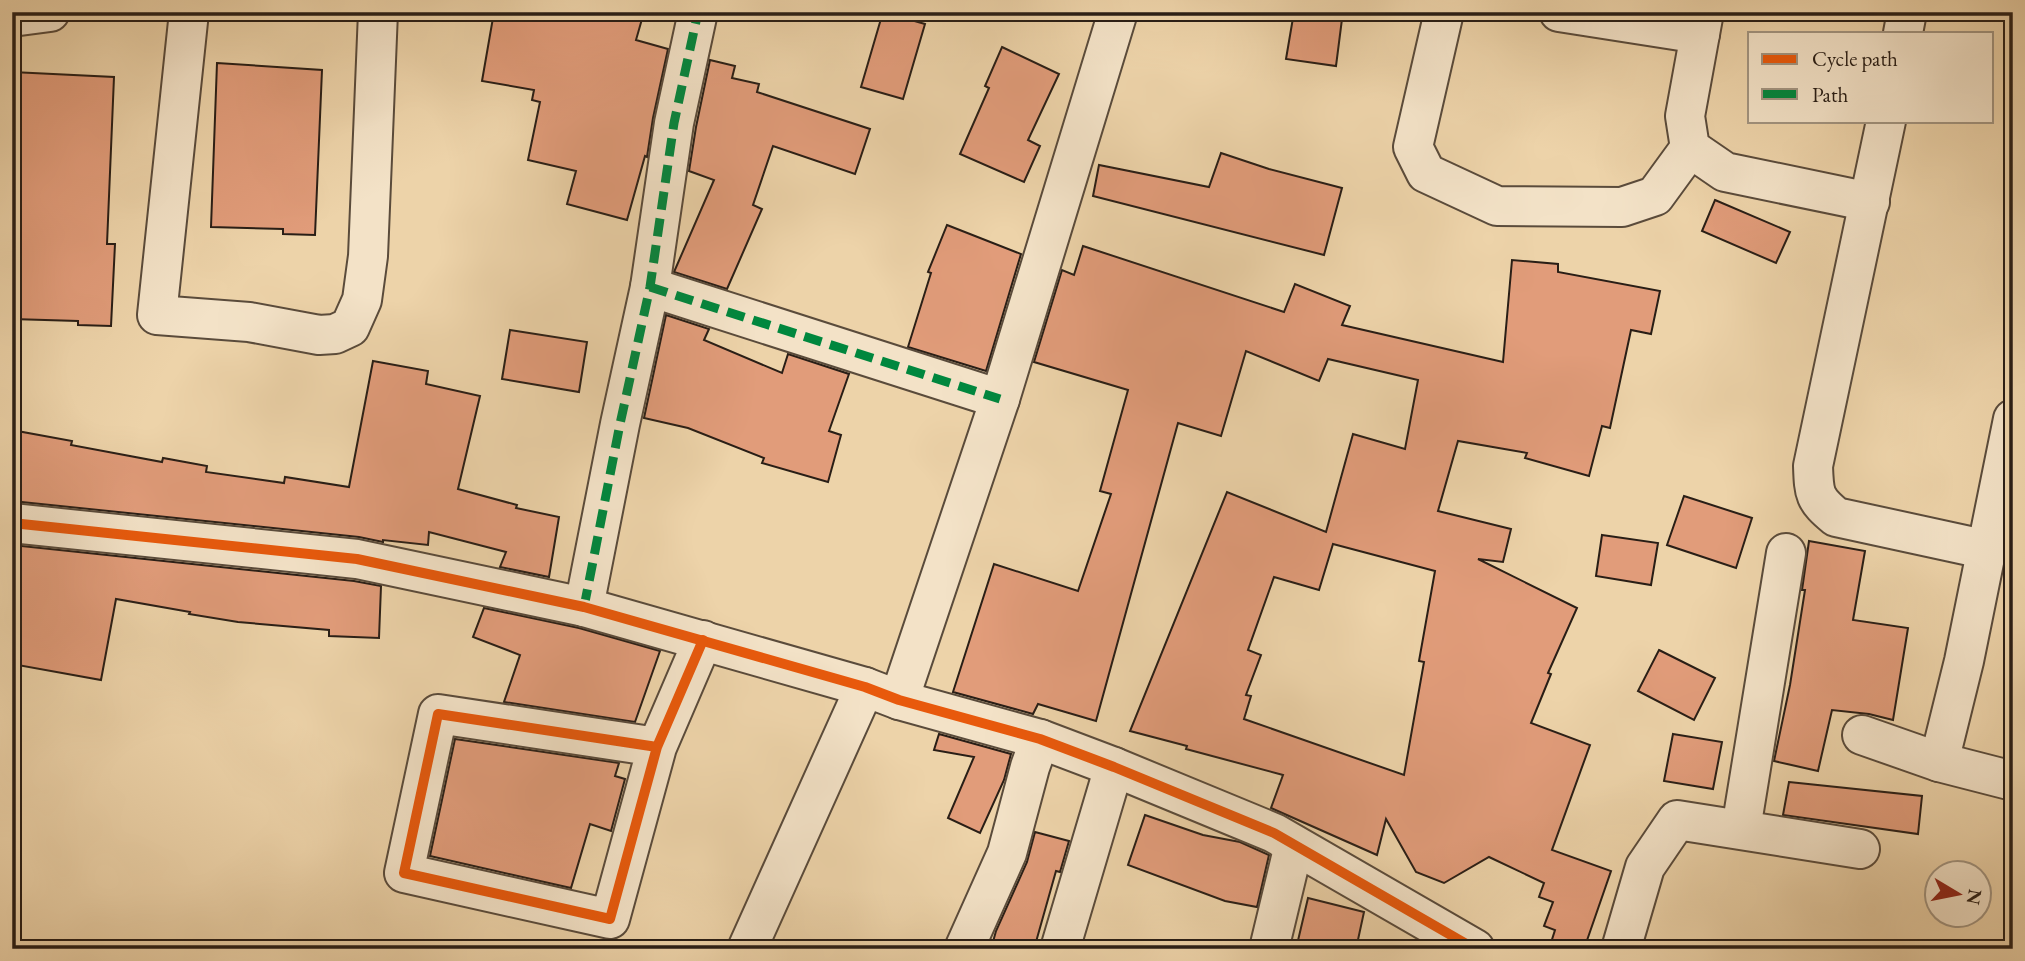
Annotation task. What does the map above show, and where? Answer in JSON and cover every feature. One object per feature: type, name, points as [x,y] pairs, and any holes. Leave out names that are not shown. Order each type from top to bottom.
[{"type":"street","points":[[12,17],[50,12]]},
{"type":"street","points":[[189,12],[157,315],[248,322],[319,335],[335,334],[350,327],[362,300],[368,256],[378,12]]},
{"type":"street","points":[[584,607],[650,287],[674,122],[698,12]]},
{"type":"street","points":[[747,949],[882,693],[1000,398],[1118,12]]},
{"type":"street","points":[[1444,12],[1413,148],[1426,173],[1497,206],[1622,207],[1655,196],[1690,148],[1685,116],[1702,23],[1559,12]]},
{"type":"street","points":[[1903,32],[1907,12]]},
{"type":"street","points":[[1886,122],[1813,466],[1814,491],[1821,505],[1836,517],[1988,550]]},
{"type":"street","points":[[1690,148],[1725,172],[1870,202]]},
{"type":"street","points":[[650,287],[1000,398]]},
{"type":"street","points":[[1939,762],[1988,550],[2013,419]]},
{"type":"street","points":[[12,523],[357,559],[584,607],[703,640],[1040,739],[1114,767],[1274,833],[1475,949]]},
{"type":"street","points":[[1741,829],[1786,553]]},
{"type":"street","points":[[657,747],[438,714],[404,873],[610,919],[657,747],[703,640]]},
{"type":"street","points":[[1862,735],[1939,762],[2013,781]]},
{"type":"street","points":[[964,949],[1007,853],[1040,739]]},
{"type":"street","points":[[1060,949],[1114,767]]},
{"type":"street","points":[[1620,949],[1645,867],[1677,820],[1860,849]]},
{"type":"street","points":[[1269,949],[1294,845]]},
{"type":"building","points":[[494,12],[644,12],[636,40],[668,49],[647,157],[645,156],[627,220],[567,204],[576,171],[528,160],[540,102],[532,100],[534,90],[482,81]]},
{"type":"building","points":[[883,12],[925,24],[903,99],[861,87]]},
{"type":"building","points":[[1294,12],[1342,19],[1336,66],[1286,59]]},
{"type":"building","points":[[1002,47],[1059,74],[1028,140],[1040,146],[1024,182],[960,154],[989,88],[985,86]]},
{"type":"building","points":[[710,60],[735,66],[732,78],[759,84],[757,92],[870,129],[855,174],[773,146],[753,205],[762,209],[727,289],[674,272],[714,180],[689,171]]},
{"type":"building","points":[[217,63],[322,70],[315,235],[283,234],[283,229],[211,227]]},
{"type":"building","points":[[12,72],[114,77],[107,244],[115,244],[111,326],[78,325],[78,321],[12,319]]},
{"type":"building","points":[[1221,153],[1342,188],[1324,255],[1093,196],[1099,165],[1209,187]]},
{"type":"building","points":[[1715,200],[1790,232],[1776,263],[1702,231]]},
{"type":"building","points":[[947,225],[1021,254],[986,371],[908,347],[931,273],[928,272]]},
{"type":"building","points":[[1083,246],[1284,312],[1295,284],[1350,306],[1342,325],[1503,362],[1512,260],[1558,264],[1558,272],[1660,291],[1651,334],[1631,330],[1610,428],[1602,426],[1589,476],[1525,458],[1527,453],[1458,441],[1438,511],[1511,529],[1503,562],[1478,559],[1577,608],[1548,673],[1551,674],[1531,723],[1590,745],[1552,850],[1611,871],[1584,949],[1549,949],[1555,930],[1544,926],[1553,902],[1539,897],[1544,883],[1489,857],[1444,883],[1416,872],[1386,819],[1377,855],[1271,808],[1283,775],[1130,731],[1227,492],[1326,532],[1353,434],[1405,449],[1418,380],[1328,359],[1319,381],[1246,351],[1221,436],[1178,423],[1096,721],[1038,704],[1033,714],[953,692],[994,564],[1078,591],[1111,494],[1100,491],[1128,390],[1034,362],[1062,270],[1074,275]],"holes":[[[1333,544],[1435,571],[1419,661],[1424,662],[1404,775],[1244,719],[1251,696],[1246,695],[1261,655],[1248,650],[1274,577],[1319,590]]]},
{"type":"building","points":[[666,315],[709,329],[704,340],[782,373],[788,354],[849,374],[829,431],[841,435],[828,482],[762,463],[764,458],[688,428],[644,418]]},
{"type":"building","points":[[510,330],[587,342],[579,392],[502,379]]},
{"type":"building","points":[[373,361],[428,371],[426,384],[480,396],[458,489],[517,505],[516,508],[559,517],[549,577],[500,567],[506,552],[429,532],[428,545],[383,542],[359,537],[12,501],[12,455],[17,431],[72,441],[71,445],[162,462],[163,458],[207,466],[206,472],[284,483],[285,477],[349,487]]},
{"type":"building","points":[[1684,496],[1752,518],[1736,568],[1667,545]]},
{"type":"building","points":[[1602,535],[1658,543],[1651,585],[1596,576]]},
{"type":"building","points":[[1809,541],[1865,551],[1853,620],[1908,628],[1893,720],[1832,710],[1818,771],[1774,761],[1790,685],[1805,590],[1802,590]]},
{"type":"building","points":[[12,545],[381,586],[379,638],[329,636],[329,630],[238,622],[116,599],[101,680],[12,664]]},
{"type":"building","points":[[484,608],[579,628],[660,651],[635,722],[504,702],[520,655],[473,637]]},
{"type":"building","points":[[1659,650],[1715,678],[1694,720],[1638,691]]},
{"type":"building","points":[[939,734],[1011,754],[1004,780],[980,833],[948,818],[974,757],[934,750]]},
{"type":"building","points":[[1673,734],[1722,742],[1713,789],[1664,781]]},
{"type":"building","points":[[455,739],[619,763],[615,776],[625,779],[611,831],[590,824],[571,888],[430,856]]},
{"type":"building","points":[[1789,782],[1922,796],[1918,834],[1783,815]]},
{"type":"building","points":[[1145,815],[1203,835],[1240,842],[1269,855],[1257,907],[1225,901],[1128,865]]},
{"type":"building","points":[[1035,832],[1069,841],[1060,872],[1056,871],[1034,949],[991,949],[996,931],[1027,862]]},
{"type":"building","points":[[1308,898],[1364,912],[1356,949],[1296,949]]},
{"type":"marked path","points":[[584,607],[650,287],[674,123],[698,12]]},
{"type":"marked path","points":[[650,287],[1000,399]]},
{"type":"cycle path","points":[[12,523],[357,559],[584,607],[865,687],[899,700],[1040,739],[1274,833],[1475,949]]},
{"type":"cycle path","points":[[657,747],[610,919],[404,873],[438,714],[657,747],[703,640]]}]
